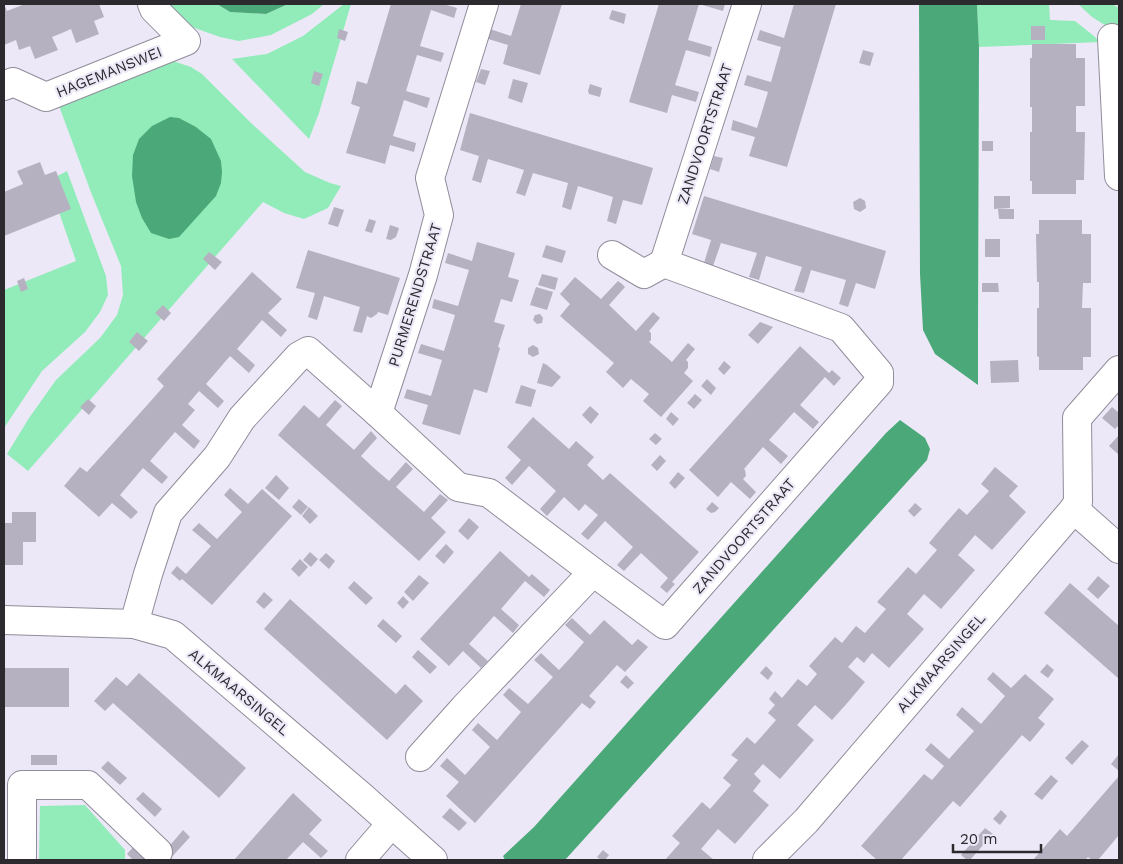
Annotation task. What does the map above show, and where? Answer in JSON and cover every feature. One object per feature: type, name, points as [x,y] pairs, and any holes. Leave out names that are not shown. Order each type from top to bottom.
[{"type":"street","name":"HAGEMANSWEI","points":[[4,86],[13,82],[46,97],[186,41],[154,9],[152,4]]},
{"type":"street","name":"PURMERENDSTRAAT","points":[[378,413],[424,275],[439,215],[430,178],[484,4]]},
{"type":"street","name":"ZANDVOORTSTRAAT","points":[[593,572],[665,625],[879,382],[879,374],[841,328],[664,264],[747,4]]},
{"type":"street","points":[[1112,38],[1119,176]]},
{"type":"street","points":[[612,255],[644,274],[664,264]]},
{"type":"street","points":[[134,624],[168,513],[217,457],[242,418],[299,356],[308,352],[458,487],[489,493],[593,572],[420,757]]},
{"type":"street","points":[[1119,370],[1077,418],[1078,502],[1074,509],[1119,549]]},
{"type":"street","name":"ALKMAARSINGEL","points":[[767,860],[806,821],[1074,509]]},
{"type":"street","name":"ALKMAARSINGEL","points":[[4,620],[134,624],[173,635],[433,860]]},
{"type":"street","points":[[22,860],[22,785],[88,785],[158,852]]},
{"type":"street","points":[[360,860],[391,824]]},
{"type":"shaded area","points":[[165,4],[217,4],[230,12],[266,14],[288,4],[324,4],[312,14],[271,35],[239,41],[220,37],[189,26]]},
{"type":"shaded area","points":[[217,4],[288,4],[266,14],[230,12]]},
{"type":"shaded area","points":[[344,4],[351,4],[319,113],[309,139],[232,59],[267,54],[303,36]]},
{"type":"shaded area","points":[[919,4],[977,4],[979,47],[978,385],[935,354],[923,330],[920,274]]},
{"type":"shaded area","points":[[977,4],[1049,4],[1050,20],[1075,21],[1100,42],[979,47]]},
{"type":"shaded area","points":[[1078,4],[1112,4],[1119,8],[1119,34],[1092,17]]},
{"type":"shaded area","points":[[173,61],[191,67],[202,74],[250,122],[305,172],[341,186],[328,208],[304,219],[284,213],[263,202],[28,471],[7,454],[29,418],[56,380],[100,338],[117,315],[123,295],[121,266],[59,106]]},
{"type":"shaded area","points":[[170,117],[179,118],[196,127],[211,139],[221,161],[222,172],[221,183],[216,196],[179,237],[169,239],[151,233],[142,218],[136,202],[132,176],[133,155],[139,139],[152,126]]},
{"type":"shaded area","points":[[67,171],[106,276],[108,295],[100,312],[85,332],[42,371],[4,428],[4,290],[76,261],[48,181]]},
{"type":"shaded area","points":[[900,420],[925,438],[930,449],[927,460],[565,860],[505,860],[503,856],[534,827],[886,433]]},
{"type":"shaded area","points":[[85,805],[125,850],[125,860],[39,860],[40,806]]},
{"type":"building","points":[[4,4],[7,11],[25,4],[99,4],[104,17],[94,21],[99,34],[76,43],[71,29],[52,37],[58,50],[35,59],[30,46],[19,50],[16,40],[4,45]]},
{"type":"building","points":[[391,4],[443,4],[457,8],[454,18],[431,10],[420,46],[444,53],[441,62],[417,55],[406,91],[430,98],[427,108],[404,100],[393,136],[416,143],[414,152],[390,145],[385,164],[346,153],[360,107],[351,104],[357,81],[367,84]]},
{"type":"building","points":[[521,4],[562,4],[540,75],[503,64],[508,45],[485,38],[487,28],[511,36]]},
{"type":"building","points":[[659,4],[699,4],[688,40],[712,47],[710,57],[686,50],[675,85],[699,92],[696,102],[672,95],[667,113],[629,102]]},
{"type":"building","points":[[699,4],[725,4],[723,11]]},
{"type":"building","points":[[794,4],[836,4],[787,167],[749,156],[755,137],[731,130],[733,120],[757,128],[768,92],[744,85],[747,75],[771,82],[781,47],[757,40],[760,30],[784,38]]},
{"type":"building","points":[[612,10],[626,14],[624,24],[609,19]]},
{"type":"building","points":[[1031,26],[1045,26],[1045,40],[1031,40]]},
{"type":"building","points":[[339,29],[348,32],[345,41],[337,38]]},
{"type":"building","points":[[1032,44],[1076,44],[1076,58],[1085,58],[1085,106],[1076,106],[1076,132],[1085,132],[1084,180],[1076,180],[1076,194],[1032,194],[1032,181],[1030,181],[1032,107],[1030,107],[1030,58],[1032,58]]},
{"type":"building","points":[[863,50],[874,53],[870,66],[859,63]]},
{"type":"building","points":[[481,69],[490,71],[485,85],[476,82]]},
{"type":"building","points":[[314,71],[323,74],[319,86],[311,83]]},
{"type":"building","points":[[513,79],[528,83],[522,103],[508,98]]},
{"type":"building","points":[[590,84],[602,88],[600,97],[589,94]]},
{"type":"building","points":[[470,113],[653,168],[642,205],[623,200],[616,224],[607,221],[613,197],[578,186],[571,210],[562,207],[568,183],[533,173],[525,196],[516,193],[524,170],[488,159],[481,183],[472,180],[479,156],[460,150]]},
{"type":"building","points":[[982,141],[993,141],[993,151],[982,151]]},
{"type":"building","points":[[714,156],[723,158],[719,172],[710,169]]},
{"type":"building","points":[[40,162],[45,175],[56,171],[71,209],[4,236],[4,192],[23,184],[17,171]]},
{"type":"building","points":[[704,196],[886,251],[875,289],[856,283],[848,307],[839,304],[846,280],[811,270],[804,293],[794,291],[802,267],[766,256],[759,280],[749,277],[757,253],[721,243],[713,266],[704,263],[711,240],[692,234]]},
{"type":"building","points":[[994,196],[1010,196],[1010,208],[994,209]]},
{"type":"building","points":[[860,198],[865,201],[866,208],[860,212],[854,209],[853,202]]},
{"type":"building","points":[[334,207],[344,210],[338,227],[328,224]]},
{"type":"building","points":[[998,209],[1014,209],[1014,219],[999,219]]},
{"type":"building","points":[[369,219],[376,221],[372,233],[365,231]]},
{"type":"building","points":[[1039,220],[1082,220],[1082,234],[1091,234],[1091,283],[1083,283],[1082,308],[1091,308],[1091,357],[1083,357],[1083,370],[1039,370],[1039,357],[1037,356],[1037,308],[1039,308],[1039,282],[1037,282],[1036,234],[1039,234]]},
{"type":"building","points":[[390,225],[399,228],[396,237],[391,240],[386,239]]},
{"type":"building","points":[[985,239],[1000,239],[1000,257],[985,257]]},
{"type":"building","points":[[477,242],[515,253],[508,277],[519,280],[512,302],[501,299],[494,322],[505,325],[487,393],[474,389],[460,435],[422,424],[428,405],[404,398],[407,389],[431,396],[442,360],[418,353],[421,344],[444,351],[455,315],[432,308],[434,299],[458,306],[469,270],[445,263],[448,253],[472,261]]},
{"type":"building","points":[[546,245],[566,251],[562,263],[542,257]]},
{"type":"building","points":[[308,250],[400,278],[388,315],[378,312],[371,318],[367,316],[362,333],[353,331],[360,307],[324,296],[317,320],[308,317],[315,293],[296,288]]},
{"type":"building","points":[[209,252],[222,262],[215,270],[203,259]]},
{"type":"building","points":[[252,272],[282,299],[268,313],[287,330],[281,337],[262,320],[237,349],[255,365],[249,373],[230,356],[206,384],[224,401],[218,408],[199,391],[188,404],[195,410],[182,425],[200,441],[194,449],[175,432],[150,461],[168,477],[162,484],[143,468],[120,495],[138,512],[131,519],[112,503],[99,517],[64,486],[80,467],[87,472],[164,386],[157,379]]},
{"type":"building","points":[[542,274],[558,278],[555,290],[538,285]]},
{"type":"building","points":[[575,277],[601,299],[618,281],[622,284],[625,287],[609,305],[636,331],[653,312],[660,318],[649,331],[651,333],[651,340],[649,342],[672,362],[688,343],[695,349],[686,360],[688,368],[684,373],[693,381],[661,417],[643,401],[649,394],[631,379],[623,388],[606,372],[614,363],[560,316],[570,304],[560,294]]},
{"type":"building","points":[[24,278],[28,289],[21,292],[17,281]]},
{"type":"building","points":[[982,283],[998,283],[999,292],[982,292]]},
{"type":"building","points":[[536,287],[553,292],[547,310],[530,305]]},
{"type":"building","points":[[163,305],[171,313],[164,321],[155,313]]},
{"type":"building","points":[[540,314],[543,318],[542,323],[537,324],[533,320],[535,315]]},
{"type":"building","points":[[760,322],[773,327],[758,344],[748,335]]},
{"type":"building","points":[[137,332],[148,341],[139,351],[129,342]]},
{"type":"building","points":[[533,345],[538,348],[539,354],[533,357],[528,354],[528,348]]},
{"type":"building","points":[[800,346],[829,373],[832,370],[841,378],[834,386],[825,377],[800,405],[819,422],[813,429],[794,412],[769,440],[788,456],[781,464],[763,447],[744,469],[746,476],[743,479],[756,492],[750,499],[731,482],[718,497],[689,470]]},
{"type":"building","points":[[1018,360],[1019,382],[991,383],[990,361]]},
{"type":"building","points":[[724,361],[731,367],[724,375],[718,369]]},
{"type":"building","points":[[543,363],[561,377],[552,387],[537,383]]},
{"type":"building","points":[[707,379],[716,388],[711,395],[701,386]]},
{"type":"building","points":[[521,385],[536,390],[531,407],[515,403]]},
{"type":"building","points":[[695,394],[702,400],[694,409],[687,403]]},
{"type":"building","points":[[88,399],[96,406],[89,415],[80,407]]},
{"type":"building","points":[[335,400],[342,406],[326,425],[354,450],[371,431],[377,438],[361,456],[375,469],[389,481],[406,462],[413,469],[396,487],[424,512],[440,494],[448,500],[431,518],[446,532],[419,561],[278,435],[304,405],[319,418]]},
{"type":"building","points":[[590,406],[599,414],[591,424],[582,415]]},
{"type":"building","points":[[1112,407],[1119,413],[1119,425],[1115,429],[1102,418]]},
{"type":"building","points":[[671,412],[679,419],[673,426],[666,419]]},
{"type":"building","points":[[533,417],[569,449],[576,441],[594,457],[587,465],[603,480],[610,473],[699,552],[672,582],[675,584],[667,593],[660,587],[668,578],[641,553],[624,571],[617,565],[633,547],[605,521],[588,540],[581,534],[598,515],[585,504],[579,511],[564,497],[547,516],[540,509],[556,491],[529,466],[512,485],[505,478],[521,460],[507,447]]},
{"type":"building","points":[[655,433],[662,439],[656,445],[649,439]]},
{"type":"building","points":[[1119,435],[1119,455],[1109,446]]},
{"type":"building","points":[[660,455],[666,461],[657,471],[651,465]]},
{"type":"building","points":[[995,467],[1018,486],[1009,496],[1026,512],[992,550],[975,535],[958,555],[975,570],[941,609],[924,594],[907,614],[924,629],[889,668],[872,653],[864,663],[857,657],[848,667],[865,682],[832,720],[815,705],[797,725],[814,740],[780,779],[763,764],[754,774],[761,781],[753,791],[769,805],[735,844],[718,829],[701,849],[714,860],[665,860],[680,843],[672,836],[702,802],[710,809],[731,785],[723,778],[738,760],[731,755],[747,737],[755,744],[776,720],[768,713],[775,705],[769,699],[775,691],[782,698],[798,679],[807,686],[817,674],[809,666],[835,637],[842,643],[856,626],[865,633],[886,609],[877,602],[908,567],[916,574],[937,550],[929,543],[944,525],[959,508],[967,515],[989,491],[981,484]]},
{"type":"building","points":[[678,472],[685,478],[675,489],[669,483]]},
{"type":"building","points":[[276,475],[289,488],[279,500],[265,488]]},
{"type":"building","points":[[230,488],[248,504],[262,489],[292,516],[212,605],[182,579],[180,581],[171,573],[177,566],[186,574],[211,546],[192,530],[199,523],[217,539],[242,512],[224,495]]},
{"type":"building","points":[[299,499],[308,507],[301,515],[292,507]]},
{"type":"building","points":[[712,502],[719,508],[711,513],[706,509]]},
{"type":"building","points":[[915,503],[922,509],[914,517],[908,511]]},
{"type":"building","points":[[309,507],[318,516],[310,524],[302,516]]},
{"type":"building","points":[[12,512],[36,512],[36,542],[23,542],[23,565],[4,565],[4,523],[12,523]]},
{"type":"building","points":[[469,518],[479,527],[468,540],[458,531]]},
{"type":"building","points":[[446,544],[454,552],[444,564],[435,556]]},
{"type":"building","points":[[500,551],[529,577],[532,574],[550,590],[544,597],[525,581],[501,609],[519,625],[513,633],[494,616],[469,644],[488,661],[481,668],[463,651],[449,666],[420,639]]},
{"type":"building","points":[[310,552],[318,559],[311,567],[303,560]]},
{"type":"building","points":[[326,553],[335,561],[329,569],[319,560]]},
{"type":"building","points":[[300,559],[308,567],[299,577],[291,569]]},
{"type":"building","points":[[419,575],[429,583],[413,601],[404,592]]},
{"type":"building","points":[[1098,576],[1110,586],[1098,599],[1087,589]]},
{"type":"building","points":[[354,581],[373,598],[366,605],[348,588]]},
{"type":"building","points":[[1070,583],[1119,626],[1119,679],[1044,613]]},
{"type":"building","points":[[264,592],[273,600],[264,609],[256,602]]},
{"type":"building","points":[[403,596],[409,602],[403,609],[397,603]]},
{"type":"building","points":[[290,599],[396,694],[405,684],[423,701],[387,740],[264,629]]},
{"type":"building","points":[[572,618],[590,635],[604,620],[632,645],[638,639],[648,647],[625,672],[617,665],[589,696],[596,702],[590,709],[582,703],[475,823],[446,796],[459,782],[440,766],[447,758],[465,775],[490,747],[472,730],[478,723],[497,740],[521,712],[503,695],[509,688],[528,704],[553,677],[534,660],[541,653],[559,670],[572,656],[584,642],[565,625]]},
{"type":"building","points":[[383,619],[402,636],[396,643],[377,626]]},
{"type":"building","points":[[418,650],[437,667],[430,674],[412,657]]},
{"type":"building","points":[[1047,664],[1054,670],[1048,678],[1040,672]]},
{"type":"building","points":[[766,666],[773,673],[768,680],[760,673]]},
{"type":"building","points":[[4,668],[69,668],[69,707],[4,707]]},
{"type":"building","points":[[993,672],[1011,688],[1025,674],[1054,699],[1038,718],[1045,724],[1030,742],[1022,735],[960,807],[953,801],[901,860],[877,860],[861,846],[924,774],[932,780],[944,766],[925,750],[931,743],[949,759],[974,731],[956,715],[962,707],[981,724],[1005,696],[987,679]]},
{"type":"building","points":[[139,673],[246,768],[219,798],[113,703],[105,711],[94,701],[116,677],[127,686]]},
{"type":"building","points":[[626,675],[634,683],[628,689],[620,682]]},
{"type":"building","points":[[1082,740],[1089,746],[1072,765],[1065,758]]},
{"type":"building","points":[[1119,754],[1119,771],[1111,764]]},
{"type":"building","points":[[31,755],[57,755],[57,765],[31,765]]},
{"type":"building","points":[[108,761],[127,778],[120,785],[101,768]]},
{"type":"building","points":[[1051,775],[1058,781],[1042,800],[1034,794]]},
{"type":"building","points":[[1119,776],[1119,835],[1098,860],[1092,860],[1088,857],[1085,860],[1033,860],[1060,829],[1067,836]]},
{"type":"building","points":[[143,792],[162,809],[155,817],[136,799]]},
{"type":"building","points":[[293,793],[322,820],[309,834],[328,851],[321,858],[303,842],[286,860],[234,860]]},
{"type":"building","points":[[450,808],[467,823],[459,831],[442,817]]},
{"type":"building","points":[[1001,810],[1007,816],[1000,825],[993,819]]},
{"type":"building","points":[[985,828],[993,834],[970,860],[967,860],[961,855]]},
{"type":"building","points":[[183,830],[190,837],[169,860],[166,860],[161,856]]},
{"type":"building","points":[[135,845],[150,860],[133,860],[127,854]]},
{"type":"building","points":[[603,850],[609,855],[605,860],[601,860],[597,857]]}]
